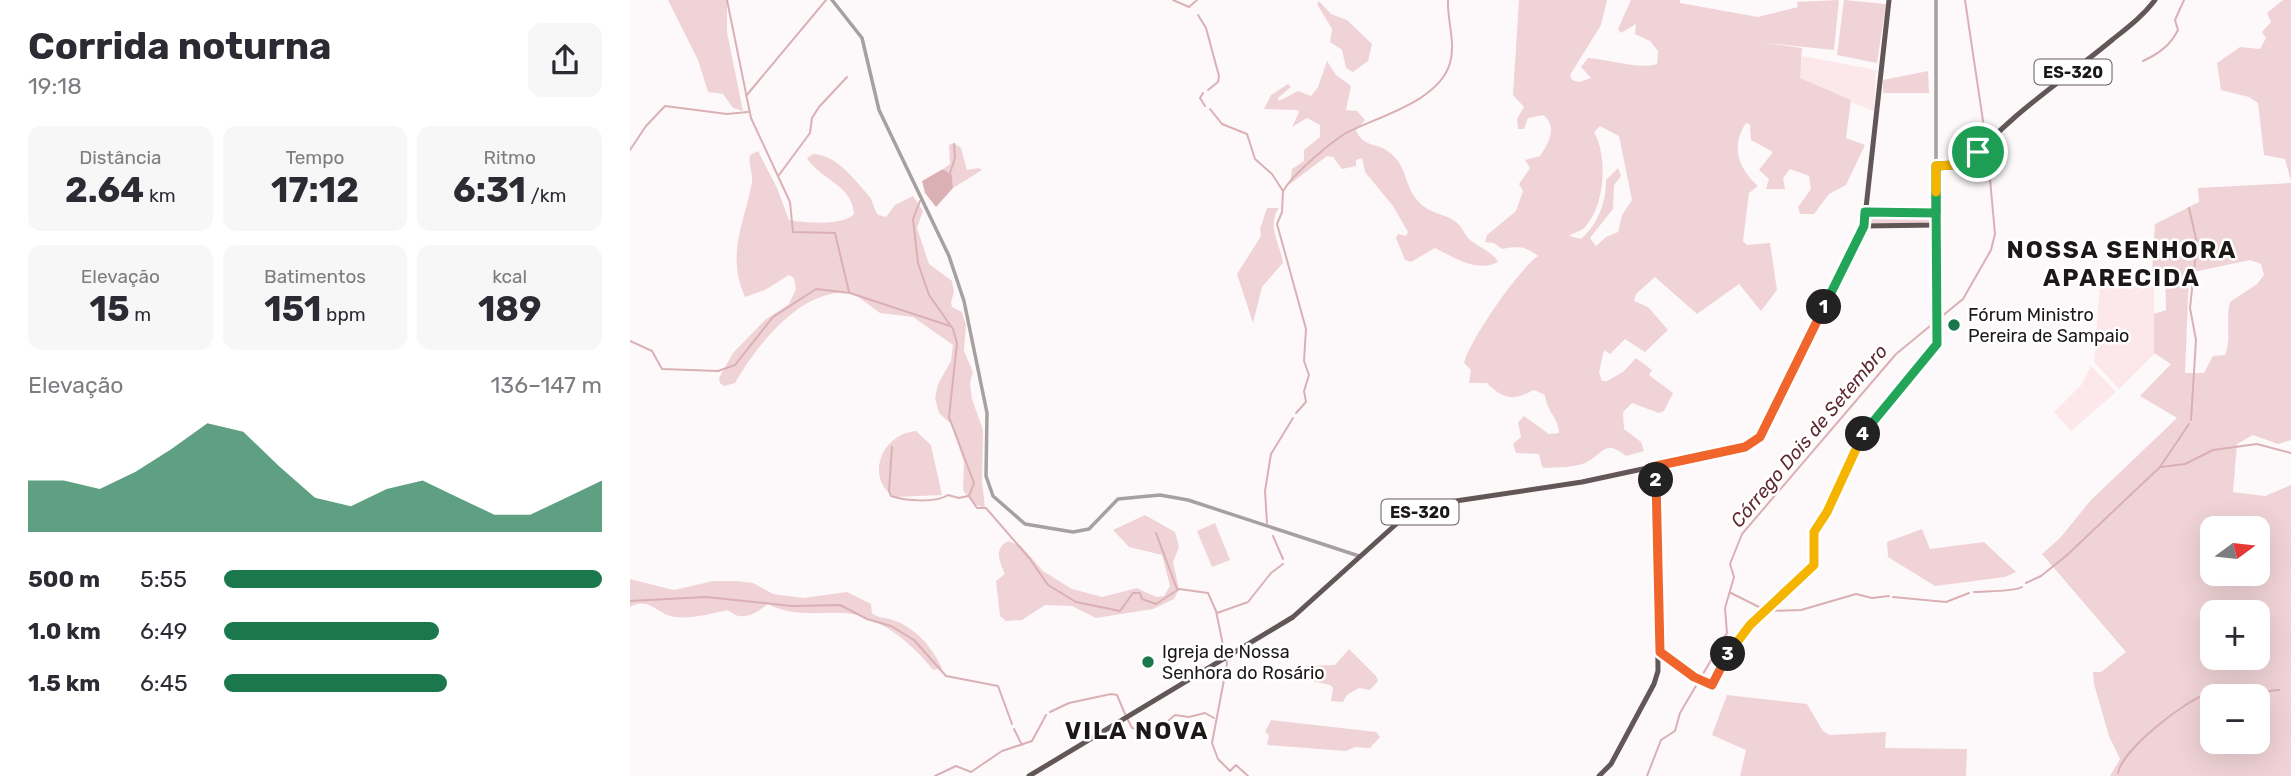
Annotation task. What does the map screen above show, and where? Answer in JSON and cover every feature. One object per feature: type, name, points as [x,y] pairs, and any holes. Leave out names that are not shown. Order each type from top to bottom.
[{"type":"main road","points":[[1600,776],[1611,764],[1654,684],[1660,652],[1656,466],[1745,447],[1760,437],[1864,226],[1889,0]]},
{"type":"main road","name":"ES-320","points":[[1936,166],[1969,160],[2142,15],[2155,0]]},
{"type":"main road","points":[[1864,226],[1937,225],[1936,166]]},
{"type":"main road","points":[[1865,212],[1936,213]]},
{"type":"main road","name":"ES-320","points":[[1029,776],[1293,617],[1404,517],[1449,502],[1582,482],[1656,466]]},
{"type":"street","points":[[832,0],[862,38],[879,110],[949,256],[964,301],[987,413],[987,484],[1002,505],[1029,526],[1079,532],[1090,529],[1118,499],[1160,495],[1188,500],[1359,556]]},
{"type":"street","points":[[1936,0],[1936,166]]},
{"type":"street","points":[[1660,652],[1698,679],[1712,685],[1723,662],[1750,625],[1814,565],[1814,532],[1832,501],[1859,440],[1937,344],[1937,225]]},
{"type":"shaded area","points":[[668,0],[727,0],[727,32],[743,111],[733,108],[723,94],[708,92],[698,60]]},
{"type":"shaded area","points":[[1519,0],[1607,0],[1601,25],[1570,75],[1572,80],[1579,82],[1591,78],[1581,67],[1588,58],[1633,65],[1657,64],[1658,51],[1650,41],[1635,34],[1636,24],[1621,33],[1618,29],[1631,0],[1680,0],[1680,3],[1758,17],[1798,7],[1797,2],[1839,0],[1834,50],[1757,42],[1802,48],[1800,78],[1851,100],[1846,138],[1865,145],[1846,185],[1829,194],[1814,214],[1800,214],[1798,207],[1811,189],[1809,176],[1790,169],[1783,178],[1785,189],[1766,189],[1769,179],[1759,170],[1773,152],[1751,140],[1750,125],[1746,123],[1738,141],[1739,157],[1746,172],[1758,186],[1749,193],[1743,241],[1747,245],[1770,243],[1777,290],[1761,311],[1739,284],[1697,314],[1655,277],[1636,294],[1634,301],[1648,307],[1668,330],[1645,352],[1625,339],[1610,354],[1604,350],[1599,372],[1602,381],[1607,381],[1623,372],[1636,358],[1652,370],[1649,375],[1673,393],[1664,411],[1659,413],[1632,403],[1623,412],[1624,429],[1641,442],[1644,451],[1626,456],[1609,448],[1582,464],[1542,467],[1539,454],[1516,453],[1513,444],[1521,437],[1518,422],[1524,416],[1549,434],[1559,433],[1545,395],[1534,390],[1509,397],[1487,383],[1469,383],[1471,370],[1464,363],[1475,338],[1508,289],[1538,256],[1525,249],[1502,249],[1494,243],[1485,242],[1487,235],[1516,211],[1523,191],[1519,184],[1530,168],[1525,160],[1540,156],[1550,135],[1550,124],[1543,115],[1528,118],[1524,129],[1518,129],[1517,119],[1524,107],[1513,95]],"holes":[[[1600,126],[1619,136],[1632,200],[1622,215],[1618,232],[1606,237],[1596,246],[1590,238],[1613,209],[1614,185],[1621,176],[1618,168],[1606,180],[1603,204],[1592,226],[1581,239],[1569,236],[1586,226],[1601,193],[1603,167],[1594,132]]]},
{"type":"shaded area","points":[[1844,0],[1886,4],[1877,63],[1837,55]]},
{"type":"shaded area","points":[[2283,0],[2291,0],[2291,181],[2285,159],[2264,155],[2258,103],[2249,97],[2221,90],[2217,63],[2240,47],[2260,49],[2266,38],[2262,32],[2271,22],[2267,13]]},
{"type":"shaded area","points":[[1319,1],[1331,14],[1347,20],[1372,44],[1368,61],[1353,72],[1346,68],[1342,50],[1330,42],[1332,29],[1317,4]]},
{"type":"shaded area","points":[[1802,56],[1876,70],[1874,111],[1799,82]]},
{"type":"shaded area","points":[[1327,61],[1336,75],[1351,86],[1346,110],[1357,111],[1365,120],[1356,130],[1362,140],[1384,149],[1396,158],[1411,191],[1422,205],[1456,222],[1469,239],[1489,252],[1498,262],[1474,265],[1435,248],[1411,262],[1405,260],[1396,238],[1398,234],[1406,236],[1408,232],[1393,206],[1365,172],[1362,158],[1356,160],[1356,166],[1342,169],[1333,157],[1327,156],[1290,184],[1292,169],[1304,161],[1304,150],[1320,137],[1320,125],[1307,118],[1292,127],[1299,112],[1297,110],[1264,109],[1271,95],[1288,84],[1291,87],[1278,98],[1279,101],[1298,91],[1311,96],[1318,87]]},
{"type":"shaded area","points":[[1928,71],[1929,93],[1883,93],[1883,80]]},
{"type":"shaded area","points":[[954,143],[961,148],[967,170],[982,170],[953,188],[952,175],[943,169],[950,164],[949,145]]},
{"type":"shaded area","points":[[758,151],[777,188],[789,220],[833,222],[854,214],[848,196],[807,158],[813,154],[822,155],[844,169],[869,196],[878,215],[886,217],[895,205],[913,196],[923,211],[917,228],[929,264],[952,281],[952,307],[962,312],[966,325],[964,351],[973,372],[970,383],[972,399],[983,430],[982,482],[985,508],[973,504],[963,490],[964,462],[951,424],[939,413],[935,398],[938,384],[951,361],[953,345],[913,317],[880,313],[853,293],[834,293],[816,299],[799,308],[769,336],[735,383],[724,386],[720,383],[719,378],[733,353],[765,320],[789,304],[796,289],[794,278],[789,275],[765,290],[745,297],[740,281],[737,267],[738,240],[752,182],[750,155]]},
{"type":"shaded area","points":[[943,169],[952,175],[953,188],[936,207],[925,193],[922,181]]},
{"type":"shaded area","points":[[2291,183],[2291,440],[2278,444],[2253,435],[2237,444],[2233,492],[2265,496],[2291,485],[2291,776],[2110,776],[2120,759],[2109,736],[2093,672],[2101,672],[2126,652],[2042,554],[2060,538],[2091,500],[2177,418],[2140,396],[2171,364],[2154,353],[2154,314],[2166,310],[2165,272],[2152,271],[2155,224],[2199,202],[2198,188]],"holes":[[[2250,260],[2261,264],[2264,275],[2257,284],[2230,302],[2225,355],[2213,356],[2204,373],[2185,373],[2189,273]]]},
{"type":"shaded area","points":[[1267,208],[1279,208],[1275,215],[1274,229],[1283,263],[1262,287],[1253,323],[1237,274],[1261,236],[1260,229]]},
{"type":"shaded area","points":[[1932,215],[1932,223],[1871,224],[1871,216]]},
{"type":"shaded area","points":[[2100,285],[2154,287],[2155,353],[2119,389],[2094,362]]},
{"type":"shaded area","points":[[2091,366],[2116,392],[2071,431],[2054,412],[2082,384]]},
{"type":"shaded area","points":[[916,431],[931,445],[942,495],[896,497],[886,490],[881,481],[880,460],[885,449],[903,434]]},
{"type":"shaded area","points":[[1145,515],[1175,532],[1179,547],[1173,562],[1179,589],[1174,599],[1153,609],[1096,618],[1072,606],[1045,605],[1022,620],[1006,621],[1000,616],[996,581],[1005,574],[999,552],[1008,541],[1021,546],[1043,571],[1072,589],[1102,597],[1137,588],[1156,597],[1164,596],[1170,586],[1162,555],[1129,547],[1113,530]]},
{"type":"shaded area","points":[[1215,523],[1230,560],[1212,567],[1197,531]]},
{"type":"shaded area","points":[[1922,529],[1930,549],[1984,542],[2016,572],[2005,577],[1935,586],[1888,557],[1887,542]]},
{"type":"shaded area","points":[[630,579],[674,590],[713,581],[736,581],[753,583],[773,594],[803,598],[847,592],[871,604],[872,613],[875,615],[901,623],[916,633],[942,668],[933,670],[894,632],[856,615],[786,611],[768,604],[747,616],[726,611],[694,617],[675,617],[648,605],[637,604],[630,607]]},
{"type":"shaded area","points":[[1349,649],[1376,676],[1378,681],[1370,690],[1359,688],[1347,695],[1343,702],[1331,701],[1333,688],[1330,685],[1295,677],[1305,666],[1335,665]]},
{"type":"shaded area","points":[[1727,695],[1807,704],[1823,731],[1830,735],[1886,732],[1885,748],[1967,749],[1966,776],[1740,776],[1746,750],[1712,735]]},
{"type":"shaded area","points":[[1271,720],[1376,732],[1380,737],[1370,748],[1355,747],[1346,751],[1267,745],[1269,735],[1265,732]]},
{"type":"waterway","points":[[727,0],[751,118],[790,202],[793,232],[835,233],[849,292]]},
{"type":"waterway","points":[[746,96],[826,0]]},
{"type":"waterway","points":[[1173,0],[1189,7],[1197,0]]},
{"type":"waterway","points":[[1284,190],[1303,168],[1339,137],[1405,107],[1444,77],[1452,55],[1448,0]]},
{"type":"waterway","name":"Córrego Dois de Setembro","points":[[1965,0],[1986,141]]},
{"type":"waterway","points":[[2143,61],[2163,49],[2175,36],[2178,30],[2175,20],[2184,0]]},
{"type":"waterway","points":[[1198,15],[1206,28],[1219,76],[1218,82],[1208,90]]},
{"type":"waterway","points":[[779,175],[810,133],[812,118],[819,107],[847,77]]},
{"type":"waterway","points":[[1203,93],[1200,98],[1205,106]]},
{"type":"waterway","points":[[630,150],[646,126],[665,106],[727,114],[748,112]]},
{"type":"waterway","points":[[1210,109],[1222,124],[1247,134],[1255,159],[1272,174],[1283,191],[1282,212],[1277,224],[1306,329],[1304,361],[1309,375],[1304,391],[1306,402],[1296,413]]},
{"type":"waterway","points":[[950,173],[955,158],[954,144]]},
{"type":"waterway","name":"Córrego Dois de Setembro","points":[[1647,776],[1661,740],[1675,731],[1680,713],[1727,633],[1725,608],[1734,577],[1730,564],[1742,534],[1896,354],[1963,299],[1991,250],[1995,234],[1987,146]]},
{"type":"waterway","points":[[920,201],[913,219],[918,263],[929,295],[953,329],[957,343],[949,417],[974,483],[969,496]]},
{"type":"waterway","points":[[2189,208],[2197,243],[2190,308],[2196,340],[2191,420]]},
{"type":"waterway","points":[[630,341],[652,351],[662,369],[718,371],[735,365],[773,317],[816,289],[850,293],[950,326]]},
{"type":"waterway","points":[[1267,523],[1265,491],[1271,454],[1293,418]]},
{"type":"waterway","points":[[2026,583],[2041,576],[2066,556],[2160,467],[2189,424]]},
{"type":"waterway","points":[[2161,467],[2185,464],[2213,450],[2257,444],[2291,453]]},
{"type":"waterway","points":[[892,447],[889,491],[891,496],[920,500],[948,495],[959,498],[968,496]]},
{"type":"waterway","points":[[969,496],[977,508],[986,508],[1030,559],[1048,585],[1076,602],[1120,611],[1133,593],[1140,593],[1142,599],[1156,604],[1179,589],[1208,593],[1216,611],[1227,664],[1212,743],[1218,759],[1230,771],[1236,765],[1248,776]]},
{"type":"waterway","points":[[1156,533],[1177,589]]},
{"type":"waterway","points":[[1273,536],[1283,559]]},
{"type":"waterway","points":[[1217,613],[1248,602],[1271,573],[1283,564]]},
{"type":"waterway","points":[[1974,592],[2006,591],[2022,587]]},
{"type":"waterway","points":[[1731,593],[1763,609]]},
{"type":"waterway","points":[[1893,597],[1946,602],[1969,593]]},
{"type":"waterway","points":[[1767,611],[1801,610],[1856,594],[1872,598],[1889,596]]},
{"type":"waterway","points":[[630,601],[706,597],[792,606],[840,605],[867,619],[891,626],[914,640],[946,676],[998,686],[1012,724]]},
{"type":"waterway","points":[[2118,773],[2122,763],[2142,739],[2171,715],[2198,698],[2209,693],[2241,695],[2279,690]]},
{"type":"waterway","points":[[1050,712],[1069,703],[1111,694],[1117,695],[1125,714]]},
{"type":"waterway","points":[[1128,720],[1132,728],[1155,732],[1175,715],[1189,717],[1205,713],[1214,718]]},
{"type":"waterway","points":[[935,776],[956,766],[971,772],[1002,751],[1032,741],[1046,715]]},
{"type":"waterway","points":[[1014,729],[1022,745]]},
{"type":"place","name":"Fórum Ministro Pereira de Sampaio","points":[[1954,325]]},
{"type":"place","name":"Igreja de Nossa Senhora do Rosário","points":[[1148,662]]},
{"type":"district","name":"NOSSA SENHORA APARECIDA","points":[[2122,264]]},
{"type":"district","name":"VILA NOVA","points":[[1137,731]]},
{"type":"route","points":[[1978,152],[1952,165],[1936,166],[1936,213],[1865,212],[1864,226],[1760,437],[1745,447],[1656,466],[1660,652],[1694,677],[1712,685],[1723,662],[1750,625],[1814,565],[1814,532],[1854,457],[1859,440],[1937,344],[1936,166],[1971,164],[1978,152]]}]
